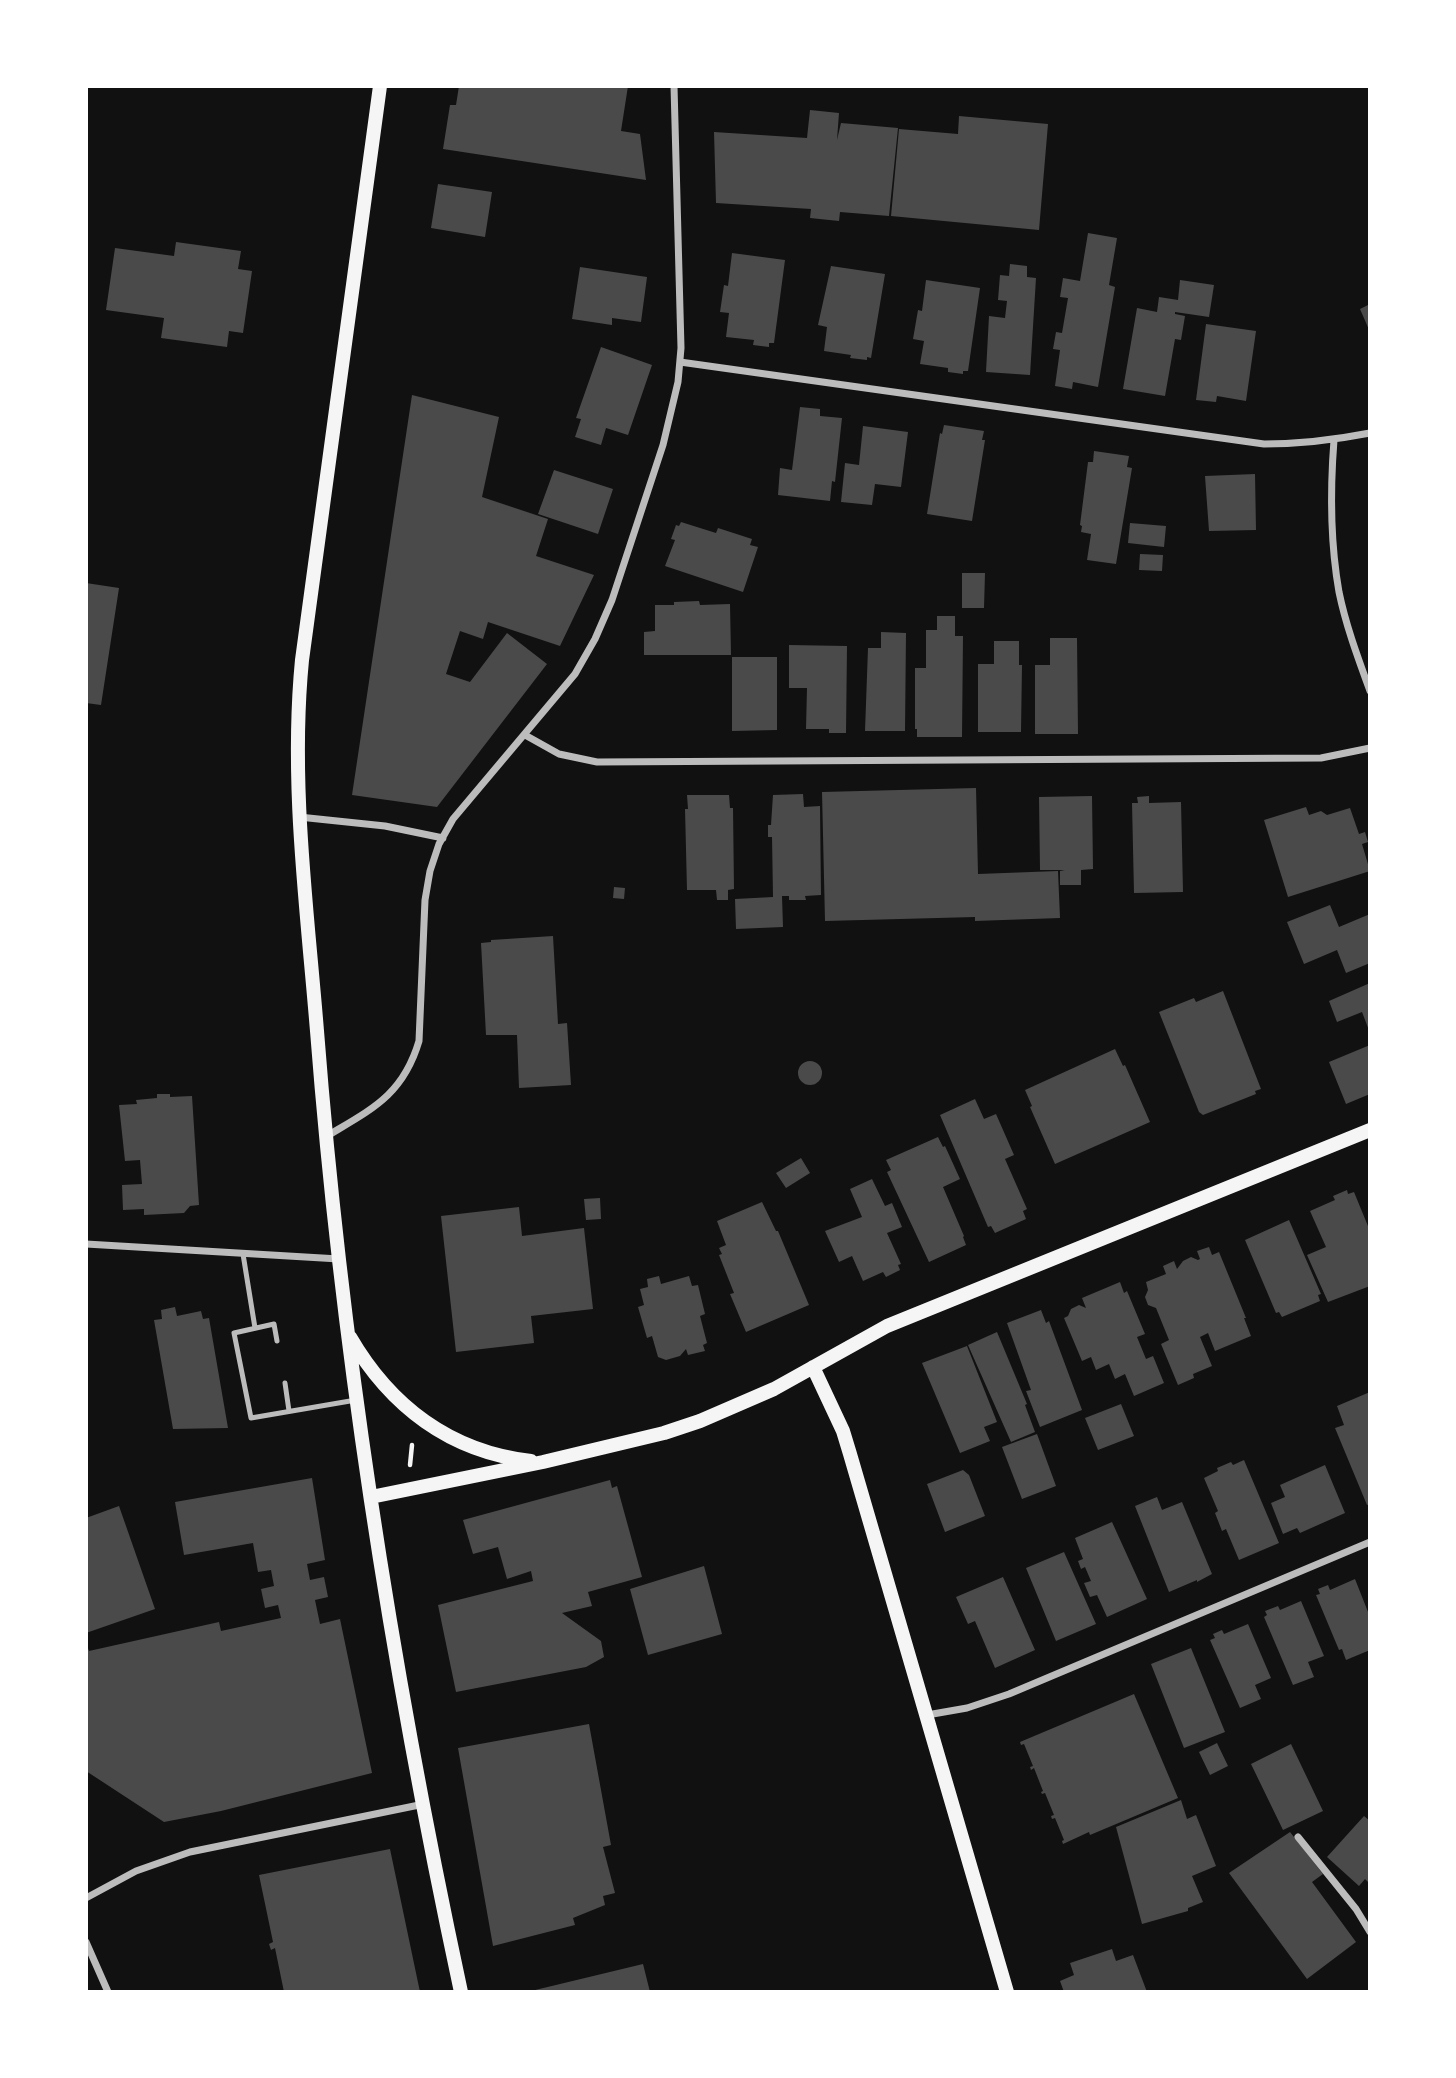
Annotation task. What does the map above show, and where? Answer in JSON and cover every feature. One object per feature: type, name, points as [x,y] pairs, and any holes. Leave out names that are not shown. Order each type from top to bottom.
[{"type":"main road","points":[[380,86],[302,660],[297,724],[299,817],[326,1136],[356,1400],[401,1683],[461,1992]]},
{"type":"main road","points":[[371,1497],[543,1462],[664,1433],[700,1421],[774,1389],[887,1326],[1370,1130]]},
{"type":"main road","points":[[348,1332],[385,1387],[410,1410],[437,1429],[487,1452],[543,1462]]},
{"type":"main road","points":[[813,1367],[843,1431],[1007,1992]]},
{"type":"street","points":[[326,1136],[379,1105],[392,1093],[413,1060],[420,1032],[425,900],[429,871],[443,838],[453,819],[575,674],[595,639],[612,600],[663,445],[674,403],[680,362],[674,86]]},
{"type":"street","points":[[680,362],[1264,444],[1300,444],[1370,433]]},
{"type":"street","points":[[1334,440],[1330,491],[1332,542],[1353,644],[1370,691]]},
{"type":"street","points":[[525,735],[559,754],[597,762],[1321,758],[1370,748]]},
{"type":"street","points":[[299,817],[385,826],[443,838]]},
{"type":"street","points":[[86,1244],[339,1259]]},
{"type":"street","points":[[927,1715],[967,1708],[1009,1693],[1370,1542]]},
{"type":"street","points":[[86,1898],[136,1871],[190,1852],[424,1804]]},
{"type":"street","points":[[1298,1836],[1370,1932]]},
{"type":"street","points":[[86,1942],[108,1992]]},
{"type":"lane","points":[[243,1254],[255,1328]]},
{"type":"lane","points":[[277,1342],[274,1324],[233,1333],[251,1418],[356,1400]]},
{"type":"lane","points":[[285,1383],[289,1411]]},
{"type":"path","points":[[410,1467],[412,1445]]},
{"type":"building","points":[[459,86],[628,86],[621,131],[640,134],[646,180],[443,149],[450,105],[456,105]]},
{"type":"building","points":[[810,110],[839,113],[837,140],[841,123],[898,128],[889,216],[840,212],[839,221],[810,218],[811,209],[716,203],[714,132],[807,138]]},
{"type":"building","points":[[959,116],[1048,124],[1039,230],[891,216],[899,129],[958,134]]},
{"type":"building","points":[[438,184],[492,192],[485,237],[431,228]]},
{"type":"building","points":[[1088,233],[1117,238],[1109,285],[1115,287],[1098,387],[1073,382],[1072,389],[1055,386],[1060,350],[1053,349],[1056,332],[1062,333],[1068,298],[1060,297],[1063,278],[1080,281]]},
{"type":"building","points":[[176,242],[241,251],[238,269],[252,271],[243,333],[229,331],[227,347],[161,338],[164,318],[106,310],[115,248],[174,256]]},
{"type":"building","points":[[732,253],[785,260],[774,343],[769,343],[769,347],[753,345],[754,340],[726,337],[729,313],[720,312],[724,285],[728,286]]},
{"type":"building","points":[[1010,264],[1027,266],[1027,277],[1036,278],[1030,375],[986,372],[989,316],[1005,318],[1007,301],[998,300],[1000,275],[1009,276]]},
{"type":"building","points":[[831,266],[885,274],[871,358],[867,357],[867,360],[824,351],[827,327],[818,325]]},
{"type":"building","points":[[580,267],[647,277],[641,322],[612,318],[612,325],[572,319]]},
{"type":"building","points":[[926,280],[980,288],[968,371],[963,371],[963,374],[948,372],[948,368],[920,364],[924,341],[913,339],[918,310],[922,311]]},
{"type":"building","points":[[1180,280],[1214,285],[1209,317],[1175,312],[1185,316],[1181,340],[1175,339],[1165,396],[1123,389],[1137,308],[1157,312],[1159,297],[1178,300]]},
{"type":"building","points":[[1370,304],[1370,332],[1360,309]]},
{"type":"building","points":[[1206,324],[1256,331],[1246,401],[1217,396],[1216,402],[1196,400]]},
{"type":"building","points":[[601,347],[652,365],[628,435],[606,428],[601,445],[575,437],[581,419],[576,418]]},
{"type":"building","points":[[412,395],[499,417],[482,497],[548,519],[536,556],[594,575],[560,646],[488,622],[483,639],[460,631],[446,674],[470,682],[507,633],[547,664],[437,807],[352,795]]},
{"type":"building","points":[[800,407],[820,409],[820,416],[842,418],[835,482],[832,481],[830,501],[778,495],[780,468],[792,470]]},
{"type":"building","points":[[944,425],[984,431],[982,440],[985,440],[972,521],[927,514],[940,433],[942,434]]},
{"type":"building","points":[[863,426],[908,432],[901,487],[875,484],[872,505],[841,502],[845,463],[859,465]]},
{"type":"building","points":[[1094,451],[1129,456],[1127,467],[1132,468],[1116,564],[1087,560],[1091,534],[1081,532],[1088,462],[1093,462]]},
{"type":"building","points":[[554,470],[613,489],[598,534],[538,514]]},
{"type":"building","points":[[1255,474],[1256,530],[1209,531],[1205,476]]},
{"type":"building","points":[[681,522],[716,533],[718,528],[752,539],[750,545],[758,547],[743,592],[665,566],[675,540],[671,539],[676,525],[679,526]]},
{"type":"building","points":[[1130,523],[1166,526],[1164,547],[1128,543]]},
{"type":"building","points":[[1140,554],[1163,555],[1162,571],[1139,570]]},
{"type":"building","points":[[962,573],[985,573],[984,608],[962,608]]},
{"type":"building","points":[[86,583],[119,588],[101,705],[86,703]]},
{"type":"building","points":[[699,601],[700,605],[730,604],[731,655],[644,655],[644,632],[655,631],[655,605]]},
{"type":"building","points":[[937,616],[955,616],[955,636],[963,636],[962,737],[917,737],[915,729],[915,668],[926,668],[926,630],[937,630]]},
{"type":"building","points":[[881,632],[906,633],[905,731],[865,731],[868,648],[881,648]]},
{"type":"building","points":[[1050,638],[1077,638],[1078,734],[1035,734],[1035,665],[1050,665]]},
{"type":"building","points":[[994,641],[1019,641],[1019,665],[1022,665],[1021,732],[978,732],[978,664],[994,664]]},
{"type":"building","points":[[789,645],[847,646],[846,733],[829,733],[829,729],[806,729],[807,688],[789,688]]},
{"type":"building","points":[[732,657],[777,657],[777,730],[732,731]]},
{"type":"building","points":[[976,788],[978,874],[1058,871],[1060,918],[825,921],[822,792]]},
{"type":"building","points":[[803,794],[804,807],[820,806],[821,895],[805,896],[806,900],[789,900],[789,896],[782,896],[783,927],[736,929],[735,899],[773,897],[772,837],[768,837],[768,825],[771,825],[773,795]]},
{"type":"building","points":[[687,795],[729,795],[730,808],[733,808],[734,889],[728,890],[728,900],[717,900],[716,890],[687,890]]},
{"type":"building","points":[[1092,796],[1093,869],[1081,870],[1081,885],[1060,885],[1060,871],[1065,870],[1040,870],[1039,797]]},
{"type":"building","points":[[1149,796],[1149,803],[1181,802],[1183,892],[1134,893],[1132,803],[1138,803],[1137,797]]},
{"type":"building","points":[[1306,807],[1309,815],[1321,811],[1327,815],[1350,808],[1359,834],[1365,832],[1368,842],[1362,844],[1370,871],[1288,897],[1264,820]]},
{"type":"building","points":[[614,887],[625,888],[624,899],[613,898]]},
{"type":"building","points":[[1330,905],[1339,927],[1370,914],[1370,963],[1346,973],[1337,950],[1304,964],[1287,922]]},
{"type":"building","points":[[553,936],[558,1024],[567,1023],[571,1085],[519,1088],[517,1035],[486,1035],[481,943]]},
{"type":"building","points":[[1370,983],[1370,1033],[1362,1012],[1337,1022],[1329,1001]]},
{"type":"building","points":[[1223,991],[1261,1089],[1255,1091],[1256,1094],[1203,1115],[1199,1112],[1159,1012],[1194,998],[1196,1002]]},
{"type":"building","points":[[1370,1045],[1370,1094],[1346,1104],[1329,1062]]},
{"type":"building","points":[[1115,1049],[1150,1122],[1055,1164],[1025,1090]]},
{"type":"building","points":[[810,1061],[819,1064],[822,1073],[819,1082],[810,1085],[801,1082],[798,1073],[801,1064]]},
{"type":"building","points":[[157,1094],[170,1094],[170,1097],[192,1096],[199,1205],[190,1206],[184,1213],[144,1215],[144,1209],[123,1210],[122,1185],[142,1184],[140,1160],[125,1161],[119,1105],[137,1104],[136,1100],[157,1098]]},
{"type":"building","points":[[975,1099],[984,1119],[996,1114],[1014,1155],[1005,1159],[1027,1209],[1023,1211],[1026,1219],[995,1233],[991,1226],[988,1227],[940,1115]]},
{"type":"building","points":[[938,1137],[960,1179],[943,1187],[966,1245],[929,1262],[887,1172],[891,1170],[886,1160]]},
{"type":"building","points":[[801,1158],[810,1173],[786,1188],[776,1173]]},
{"type":"building","points":[[872,1179],[885,1206],[892,1203],[902,1227],[887,1233],[901,1264],[898,1265],[900,1270],[886,1277],[883,1272],[863,1281],[852,1256],[839,1262],[825,1231],[862,1217],[850,1189]]},
{"type":"building","points":[[1347,1190],[1348,1194],[1354,1192],[1370,1231],[1370,1286],[1328,1302],[1307,1255],[1326,1247],[1310,1211],[1335,1200],[1333,1196]]},
{"type":"building","points":[[600,1198],[601,1219],[586,1220],[584,1199]]},
{"type":"building","points":[[762,1202],[778,1231],[809,1305],[746,1332],[730,1294],[734,1293],[719,1255],[722,1254],[719,1248],[726,1245],[717,1221]]},
{"type":"building","points":[[519,1207],[522,1236],[584,1228],[593,1309],[531,1316],[534,1343],[456,1352],[441,1216]]},
{"type":"building","points":[[1289,1220],[1321,1294],[1318,1295],[1320,1301],[1282,1317],[1279,1312],[1276,1313],[1245,1240]]},
{"type":"building","points":[[1209,1247],[1212,1255],[1219,1252],[1251,1336],[1215,1351],[1208,1333],[1200,1337],[1212,1366],[1193,1374],[1194,1378],[1178,1385],[1161,1344],[1169,1340],[1156,1308],[1148,1305],[1145,1297],[1148,1290],[1146,1282],[1166,1274],[1163,1266],[1174,1261],[1177,1269],[1183,1261],[1191,1257],[1200,1259],[1197,1251]]},
{"type":"building","points":[[659,1276],[661,1284],[689,1276],[692,1286],[698,1285],[705,1314],[700,1316],[707,1343],[703,1345],[705,1351],[688,1355],[686,1349],[680,1356],[666,1360],[658,1357],[652,1336],[647,1338],[638,1307],[644,1305],[640,1289],[648,1287],[647,1279]]},
{"type":"building","points":[[1120,1282],[1124,1293],[1127,1291],[1145,1334],[1137,1337],[1146,1359],[1153,1356],[1164,1383],[1134,1396],[1125,1374],[1115,1379],[1109,1364],[1096,1370],[1091,1357],[1082,1361],[1064,1318],[1071,1309],[1079,1305],[1086,1308],[1082,1298]]},
{"type":"building","points":[[175,1307],[177,1316],[201,1311],[203,1319],[209,1318],[228,1428],[173,1429],[154,1320],[162,1319],[161,1310]]},
{"type":"building","points":[[1041,1310],[1046,1323],[1049,1321],[1082,1410],[1040,1427],[1026,1391],[1031,1390],[1007,1323]]},
{"type":"building","points":[[997,1332],[1027,1404],[1025,1405],[1035,1432],[1011,1442],[968,1345]]},
{"type":"building","points":[[967,1346],[997,1422],[984,1427],[990,1441],[960,1453],[922,1363]]},
{"type":"building","points":[[1370,1392],[1370,1504],[1367,1505],[1335,1428],[1344,1425],[1337,1406]]},
{"type":"building","points":[[1121,1404],[1134,1436],[1098,1450],[1085,1418]]},
{"type":"building","points":[[1037,1434],[1056,1486],[1022,1499],[1002,1447]]},
{"type":"building","points":[[1244,1460],[1279,1543],[1239,1560],[1226,1529],[1222,1531],[1215,1513],[1218,1511],[1204,1478],[1218,1471],[1217,1468]]},
{"type":"building","points":[[1325,1465],[1345,1513],[1300,1533],[1297,1528],[1283,1534],[1271,1503],[1285,1497],[1280,1485]]},
{"type":"building","points":[[963,1470],[969,1475],[985,1516],[945,1532],[927,1484]]},
{"type":"building","points":[[312,1478],[325,1560],[307,1564],[310,1580],[324,1577],[328,1597],[315,1600],[320,1624],[340,1619],[372,1773],[221,1811],[164,1822],[86,1771],[86,1643],[89,1651],[219,1622],[221,1631],[281,1618],[278,1605],[265,1608],[261,1589],[274,1586],[271,1570],[258,1572],[253,1543],[184,1555],[175,1502]]},
{"type":"building","points":[[610,1480],[612,1488],[617,1486],[642,1577],[588,1592],[592,1606],[562,1613],[601,1641],[604,1657],[586,1667],[456,1692],[438,1605],[533,1581],[531,1571],[507,1579],[498,1547],[473,1554],[463,1520]]},
{"type":"building","points":[[1157,1497],[1162,1510],[1182,1502],[1212,1574],[1169,1592],[1135,1506]]},
{"type":"building","points":[[119,1506],[155,1609],[86,1633],[86,1518]]},
{"type":"building","points":[[1112,1522],[1147,1599],[1107,1617],[1097,1595],[1090,1597],[1084,1583],[1091,1581],[1085,1567],[1081,1569],[1078,1561],[1083,1559],[1075,1538]]},
{"type":"building","points":[[1064,1552],[1096,1624],[1056,1641],[1026,1568]]},
{"type":"building","points":[[704,1566],[722,1634],[648,1655],[630,1589]]},
{"type":"building","points":[[1003,1577],[1035,1650],[995,1668],[975,1621],[968,1624],[956,1597]]},
{"type":"building","points":[[1355,1579],[1370,1617],[1370,1650],[1346,1660],[1342,1649],[1339,1650],[1316,1595],[1320,1594],[1318,1589],[1328,1585],[1330,1590]]},
{"type":"building","points":[[1301,1601],[1324,1656],[1308,1662],[1314,1677],[1293,1685],[1264,1617],[1267,1615],[1265,1611],[1278,1606],[1280,1610]]},
{"type":"building","points":[[1248,1624],[1271,1678],[1255,1685],[1261,1699],[1240,1708],[1210,1640],[1215,1638],[1213,1634],[1222,1630],[1224,1634]]},
{"type":"building","points":[[1191,1648],[1225,1732],[1184,1748],[1151,1664]]},
{"type":"building","points":[[1134,1694],[1178,1798],[1063,1844],[1064,1840],[1055,1818],[1052,1819],[1051,1816],[1054,1815],[1045,1793],[1041,1792],[1043,1791],[1034,1768],[1031,1770],[1030,1767],[1033,1766],[1024,1744],[1021,1745],[1020,1742]]},
{"type":"building","points":[[589,1724],[611,1845],[603,1847],[615,1893],[603,1896],[605,1905],[573,1918],[575,1925],[493,1946],[458,1748]]},
{"type":"building","points":[[1217,1743],[1228,1766],[1210,1775],[1199,1752]]},
{"type":"building","points":[[1291,1744],[1323,1811],[1283,1830],[1251,1764]]},
{"type":"building","points":[[1181,1800],[1187,1819],[1196,1815],[1216,1866],[1192,1876],[1203,1902],[1188,1908],[1188,1911],[1142,1924],[1116,1827]]},
{"type":"building","points":[[1364,1816],[1370,1821],[1370,1882],[1365,1879],[1359,1886],[1327,1857]]},
{"type":"building","points":[[1290,1832],[1323,1874],[1312,1882],[1356,1942],[1307,1979],[1229,1873]]},
{"type":"building","points":[[390,1849],[420,1992],[284,1992],[275,1948],[271,1950],[269,1944],[273,1942],[259,1875]]},
{"type":"building","points":[[1112,1949],[1116,1961],[1133,1955],[1147,1992],[1064,1992],[1060,1981],[1074,1975],[1070,1963]]},
{"type":"building","points":[[643,1964],[650,1992],[531,1992],[531,1991]]}]
